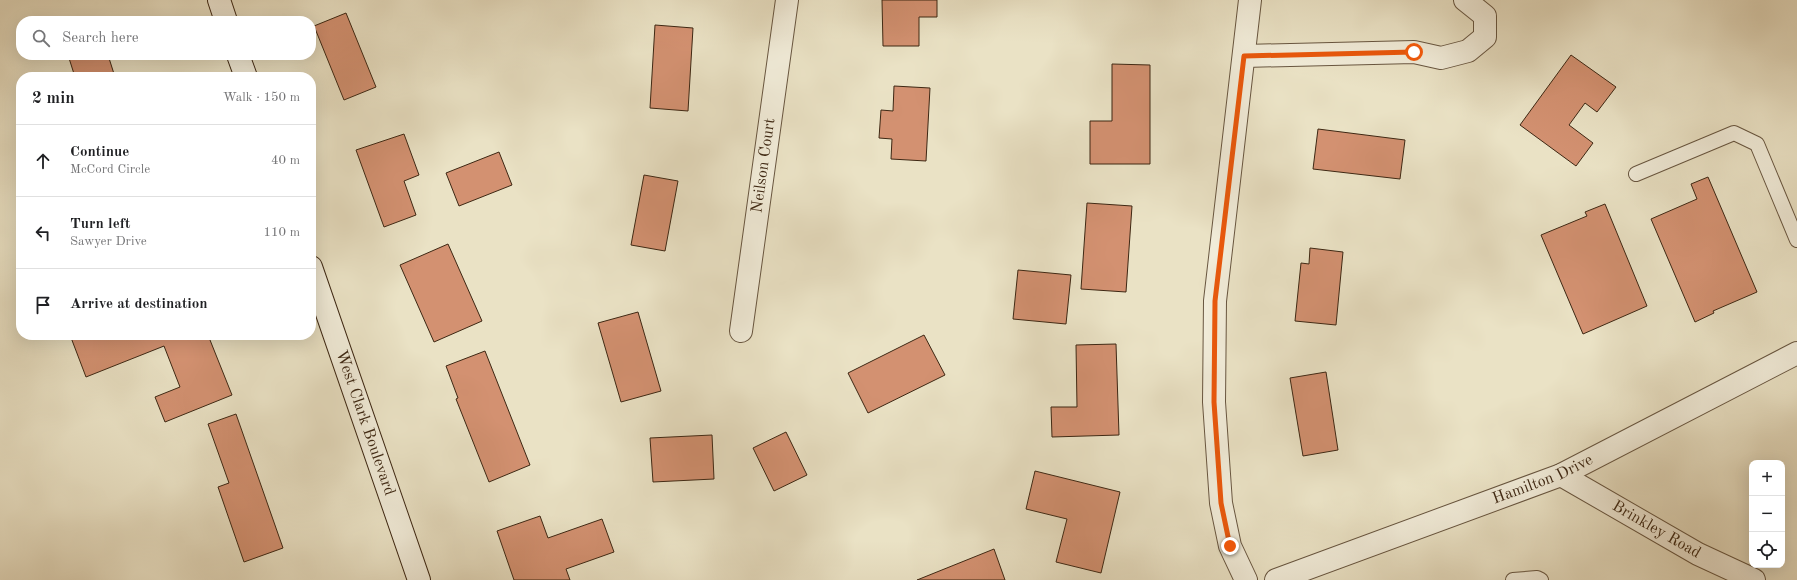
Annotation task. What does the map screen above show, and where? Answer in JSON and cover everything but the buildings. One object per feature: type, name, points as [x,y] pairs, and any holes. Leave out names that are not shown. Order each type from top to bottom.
[{"type":"street","points":[[219,0],[224,16]]},
{"type":"street","name":"Neilson Court","points":[[742,331],[787,0]]},
{"type":"street","points":[[1246,580],[1230,546],[1221,503],[1214,402],[1215,301],[1250,0]]},
{"type":"street","points":[[1244,56],[1414,52],[1441,58],[1461,53],[1468,51],[1485,37],[1485,16],[1465,0]]},
{"type":"street","points":[[240,60],[244,72]]},
{"type":"street","name":"West Clark Boulevard","points":[[316,281],[419,580]]},
{"type":"street","name":"Hamilton Drive","points":[[1276,580],[1561,475],[1797,353]]},
{"type":"street","name":"Brinkley Road","points":[[1561,475],[1741,577]]},
{"type":"lane","points":[[1636,174],[1734,133],[1757,144],[1797,240]]},
{"type":"lane","points":[[1513,580],[1537,578],[1541,580]]},
{"type":"route","points":[[1230,546],[1221,503],[1214,402],[1215,301],[1244,56],[1414,52]]}]
